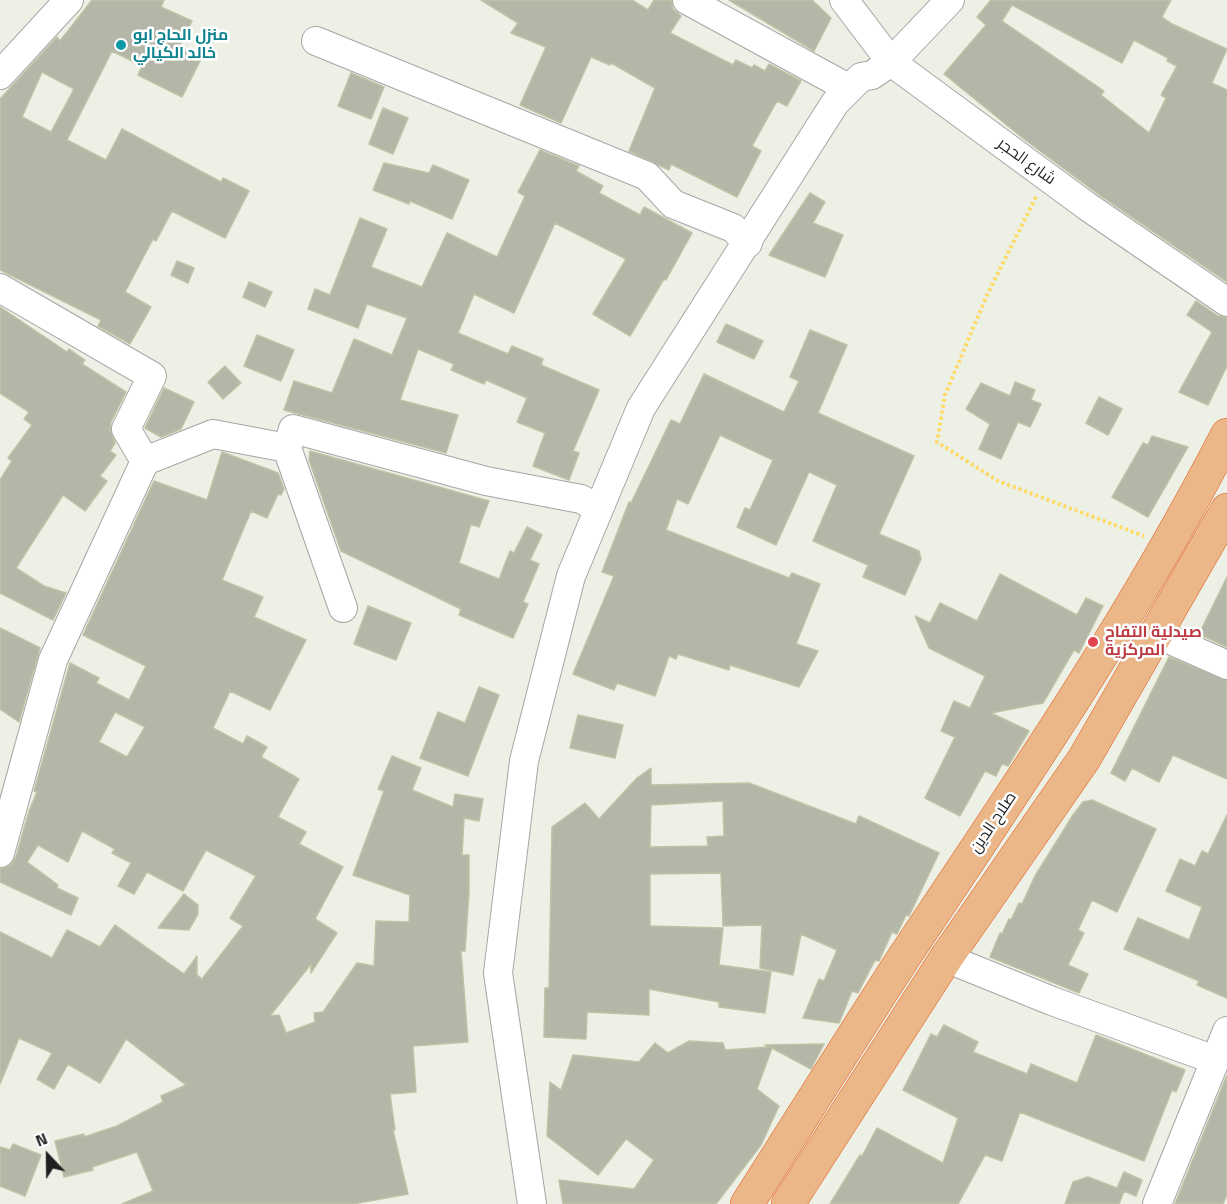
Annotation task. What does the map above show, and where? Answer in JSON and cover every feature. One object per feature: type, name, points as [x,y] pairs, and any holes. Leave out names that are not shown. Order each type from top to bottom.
[{"type":"highway","name":"صلاح الدين","points":[[747,1204],[904,958],[1054,733],[1167,544],[1227,435]]},
{"type":"highway","points":[[788,1204],[940,968],[1084,759],[1227,510]]},
{"type":"highway","points":[[904,958],[940,968]]},
{"type":"street","points":[[0,75],[69,0]]},
{"type":"street","points":[[687,0],[848,88]]},
{"type":"street","name":"شارع الحجر","points":[[844,0],[891,62],[1046,177],[1227,302]]},
{"type":"street","points":[[532,1204],[498,974],[524,761],[571,576],[641,408],[835,103],[848,88],[891,62],[950,0]]},
{"type":"street","points":[[315,41],[647,176],[673,204],[733,228],[748,243]]},
{"type":"street","points":[[0,288],[152,376],[126,429],[145,461]]},
{"type":"street","points":[[343,608],[287,448],[293,429],[486,481],[581,499],[599,509]]},
{"type":"street","points":[[0,854],[53,660],[145,461],[213,434],[287,448]]},
{"type":"street","points":[[1157,634],[1227,665]]},
{"type":"street","points":[[940,968],[1052,1001],[1215,1060]]},
{"type":"street","points":[[1157,1204],[1227,1031]]},
{"type":"path","points":[[1046,177],[987,295],[953,375],[945,395],[937,442],[998,481],[1167,544]]},
{"type":"building","points":[[92,0],[164,0],[161,7],[192,21],[179,48],[201,59],[182,97],[138,75],[142,66],[112,51],[67,140],[106,160],[122,129],[221,182],[223,178],[249,191],[225,238],[172,211],[156,241],[153,239],[125,292],[151,307],[130,344],[98,326],[101,320],[0,270],[0,99],[57,37],[60,41]],"holes":[[[42,72],[74,89],[51,132],[22,117]]]},
{"type":"building","points":[[481,0],[632,0],[648,10],[654,0],[671,0],[673,9],[681,16],[670,33],[733,65],[736,60],[752,68],[754,65],[765,71],[769,64],[801,81],[787,106],[777,101],[752,146],[761,151],[737,197],[671,164],[669,170],[629,151],[655,88],[611,63],[610,65],[591,57],[561,123],[520,105],[546,47],[511,33],[518,23]]},
{"type":"building","points":[[729,0],[812,0],[831,18],[814,51]]},
{"type":"building","points":[[991,0],[1171,0],[1162,17],[1172,24],[1227,49],[1212,83],[1227,90],[1227,282],[1098,194],[1024,139],[944,74],[986,25],[977,17]],"holes":[[[1012,5],[1122,63],[1134,40],[1168,58],[1167,61],[1177,66],[1161,95],[1166,98],[1149,133],[1101,95],[1104,91],[1002,21]]]},
{"type":"building","points":[[351,73],[384,87],[371,119],[338,106]]},
{"type":"building","points":[[383,108],[408,118],[393,154],[369,144]]},
{"type":"building","points":[[540,150],[579,166],[576,171],[603,186],[599,193],[640,215],[644,207],[692,233],[666,280],[664,279],[630,336],[593,314],[626,259],[555,223],[514,313],[474,294],[458,333],[508,354],[512,346],[543,359],[541,365],[599,390],[573,451],[579,453],[569,480],[533,466],[545,433],[517,422],[527,398],[486,380],[484,384],[451,370],[454,364],[418,349],[400,400],[458,415],[446,453],[284,410],[294,381],[332,393],[354,339],[392,355],[407,318],[367,304],[358,328],[308,309],[315,289],[330,295],[360,218],[387,229],[371,267],[422,287],[447,233],[497,257],[525,196],[518,192]]},
{"type":"building","points":[[384,163],[429,173],[433,165],[469,180],[452,219],[410,201],[409,204],[373,190]]},
{"type":"building","points":[[810,193],[825,202],[813,223],[843,235],[825,277],[769,255]]},
{"type":"building","points":[[177,261],[194,268],[188,283],[171,275]]},
{"type":"building","points":[[249,282],[272,292],[265,307],[243,297]]},
{"type":"building","points":[[1196,301],[1218,316],[1227,318],[1227,366],[1208,405],[1179,392],[1212,332],[1187,315]]},
{"type":"building","points":[[0,307],[67,352],[69,349],[85,360],[82,364],[126,392],[111,422],[110,430],[115,443],[110,451],[116,455],[100,476],[107,481],[85,511],[63,495],[16,568],[44,586],[66,593],[53,620],[0,593],[0,480],[12,461],[8,458],[32,425],[24,419],[29,412],[0,393]]},
{"type":"building","points":[[726,324],[763,341],[754,359],[717,342]]},
{"type":"building","points":[[810,330],[847,345],[818,413],[914,456],[879,534],[919,551],[921,559],[905,595],[863,577],[868,565],[813,541],[837,485],[809,472],[776,545],[737,527],[745,508],[750,510],[773,460],[720,435],[688,504],[677,499],[666,530],[789,578],[792,573],[820,584],[796,644],[818,651],[799,687],[730,665],[729,670],[678,654],[676,659],[669,656],[655,696],[617,683],[614,690],[573,674],[614,576],[602,572],[629,502],[631,503],[671,420],[680,424],[704,374],[784,412],[799,381],[790,377]]},
{"type":"building","points":[[257,335],[294,350],[281,381],[244,366]]},
{"type":"building","points":[[225,366],[241,383],[223,399],[208,382]]},
{"type":"building","points":[[1015,382],[1035,390],[1031,400],[1041,404],[1030,427],[1018,422],[1001,459],[979,449],[990,424],[966,409],[981,383],[1010,396]]},
{"type":"building","points":[[164,388],[194,402],[181,429],[161,437],[145,428]]},
{"type":"building","points":[[1099,397],[1122,409],[1108,435],[1086,423]]},
{"type":"building","points":[[1152,436],[1188,447],[1148,517],[1112,497],[1143,443],[1148,445]]},
{"type":"building","points":[[310,451],[489,501],[479,527],[471,524],[459,563],[499,579],[510,551],[514,553],[527,527],[542,535],[530,560],[539,564],[523,602],[528,604],[513,638],[459,615],[461,609],[341,551],[309,460]]},
{"type":"building","points":[[222,452],[278,473],[284,489],[281,495],[278,494],[267,518],[251,511],[222,580],[263,597],[254,617],[306,640],[270,710],[230,691],[213,728],[243,744],[247,736],[267,747],[261,757],[299,779],[278,817],[306,832],[299,844],[343,867],[315,919],[337,933],[311,973],[311,964],[270,1016],[279,1015],[286,1033],[315,1022],[314,1013],[323,1012],[357,963],[374,966],[376,921],[409,922],[410,895],[353,875],[384,791],[378,789],[392,756],[421,768],[412,790],[453,807],[455,794],[483,799],[479,821],[464,818],[462,855],[469,855],[469,892],[465,951],[461,951],[468,1042],[413,1046],[416,1092],[390,1094],[395,1130],[393,1130],[408,1194],[353,1204],[122,1204],[153,1191],[137,1152],[92,1167],[93,1170],[64,1177],[55,1141],[84,1134],[84,1137],[117,1126],[163,1102],[161,1096],[186,1085],[126,1039],[100,1083],[68,1064],[54,1089],[37,1079],[52,1053],[19,1038],[0,1084],[0,932],[52,958],[67,930],[100,947],[115,925],[184,974],[197,956],[197,975],[202,979],[243,926],[230,918],[256,876],[206,850],[183,891],[147,872],[134,894],[118,886],[131,863],[112,853],[115,849],[82,831],[68,862],[38,845],[27,862],[58,885],[57,888],[78,898],[71,915],[0,882],[0,869],[11,865],[16,857],[37,792],[34,791],[70,663],[99,678],[96,683],[129,700],[146,666],[83,635],[154,481],[207,500]],"holes":[[[115,712],[145,727],[127,757],[99,742]]]},
{"type":"building","points":[[1000,574],[1077,615],[1086,598],[1103,606],[1079,653],[1074,650],[1043,703],[991,713],[1029,731],[1008,766],[1002,764],[996,776],[985,771],[960,816],[925,798],[955,737],[941,731],[954,701],[970,708],[985,676],[929,648],[915,616],[930,623],[940,603],[977,621]]},
{"type":"building","points":[[1227,577],[1227,647],[1199,634]]},
{"type":"building","points":[[368,606],[411,623],[396,660],[354,644]]},
{"type":"building","points":[[0,628],[40,648],[19,722],[0,709]]},
{"type":"building","points":[[1169,657],[1227,681],[1227,779],[1173,755],[1159,782],[1132,768],[1125,781],[1111,773]]},
{"type":"building","points":[[479,687],[499,695],[468,776],[420,758],[438,712],[465,723]]},
{"type":"building","points":[[578,715],[623,725],[615,758],[570,748]]},
{"type":"building","points":[[651,768],[651,785],[749,783],[856,824],[859,816],[939,853],[909,916],[906,915],[897,934],[892,932],[879,961],[875,960],[858,993],[852,991],[839,1023],[803,1018],[819,979],[824,981],[837,950],[801,934],[793,975],[760,968],[762,925],[723,926],[721,873],[650,874],[650,926],[723,928],[719,965],[771,972],[765,1013],[719,1007],[719,1002],[649,989],[649,1015],[587,1012],[586,1039],[544,1037],[545,988],[549,988],[552,827],[585,803],[599,819],[637,778]],"holes":[[[723,801],[724,836],[707,837],[708,846],[650,847],[651,805]]]},
{"type":"building","points":[[1092,800],[1156,829],[1117,912],[1092,900],[1078,930],[1084,933],[1068,965],[1088,974],[1079,993],[990,957],[1000,933],[1002,934],[1009,919],[1011,920],[1019,903],[1022,904],[1035,876],[1073,815],[1083,802]]},
{"type":"building","points":[[1227,815],[1227,998],[1197,985],[1199,981],[1124,949],[1138,918],[1189,940],[1202,907],[1166,891],[1180,859],[1195,866],[1202,851],[1208,854]]},
{"type":"building","points":[[184,894],[198,905],[198,914],[189,930],[158,928]]},
{"type":"building","points":[[944,1025],[978,1042],[973,1052],[1027,1074],[1031,1064],[1077,1083],[1096,1035],[1185,1070],[1176,1092],[1172,1090],[1144,1161],[1020,1112],[1002,1161],[985,1155],[958,1204],[830,1204],[860,1155],[862,1156],[877,1128],[943,1163],[958,1118],[903,1090],[931,1034],[937,1037]]},
{"type":"building","points":[[689,1041],[723,1043],[725,1050],[769,1047],[765,1045],[824,1044],[811,1069],[772,1048],[757,1089],[779,1106],[761,1145],[716,1204],[563,1204],[559,1180],[634,1189],[654,1160],[626,1139],[598,1175],[547,1136],[550,1082],[561,1090],[573,1055],[639,1062],[655,1043],[668,1053]]},
{"type":"building","points":[[1227,1075],[1227,1194],[1223,1204],[1175,1204]]},
{"type":"building","points":[[13,1144],[41,1155],[25,1196],[0,1186],[0,1147],[10,1150]]},
{"type":"building","points":[[1124,1172],[1142,1180],[1136,1196],[1124,1191],[1119,1204],[1065,1204],[1073,1182],[1088,1177],[1117,1188]]},
{"type":"place","name":"منزل الحاج ابو خالد الكيالي","points":[[121,45]]},
{"type":"place","name":"صيدلية التفاح المركزية","points":[[1093,642]]}]
